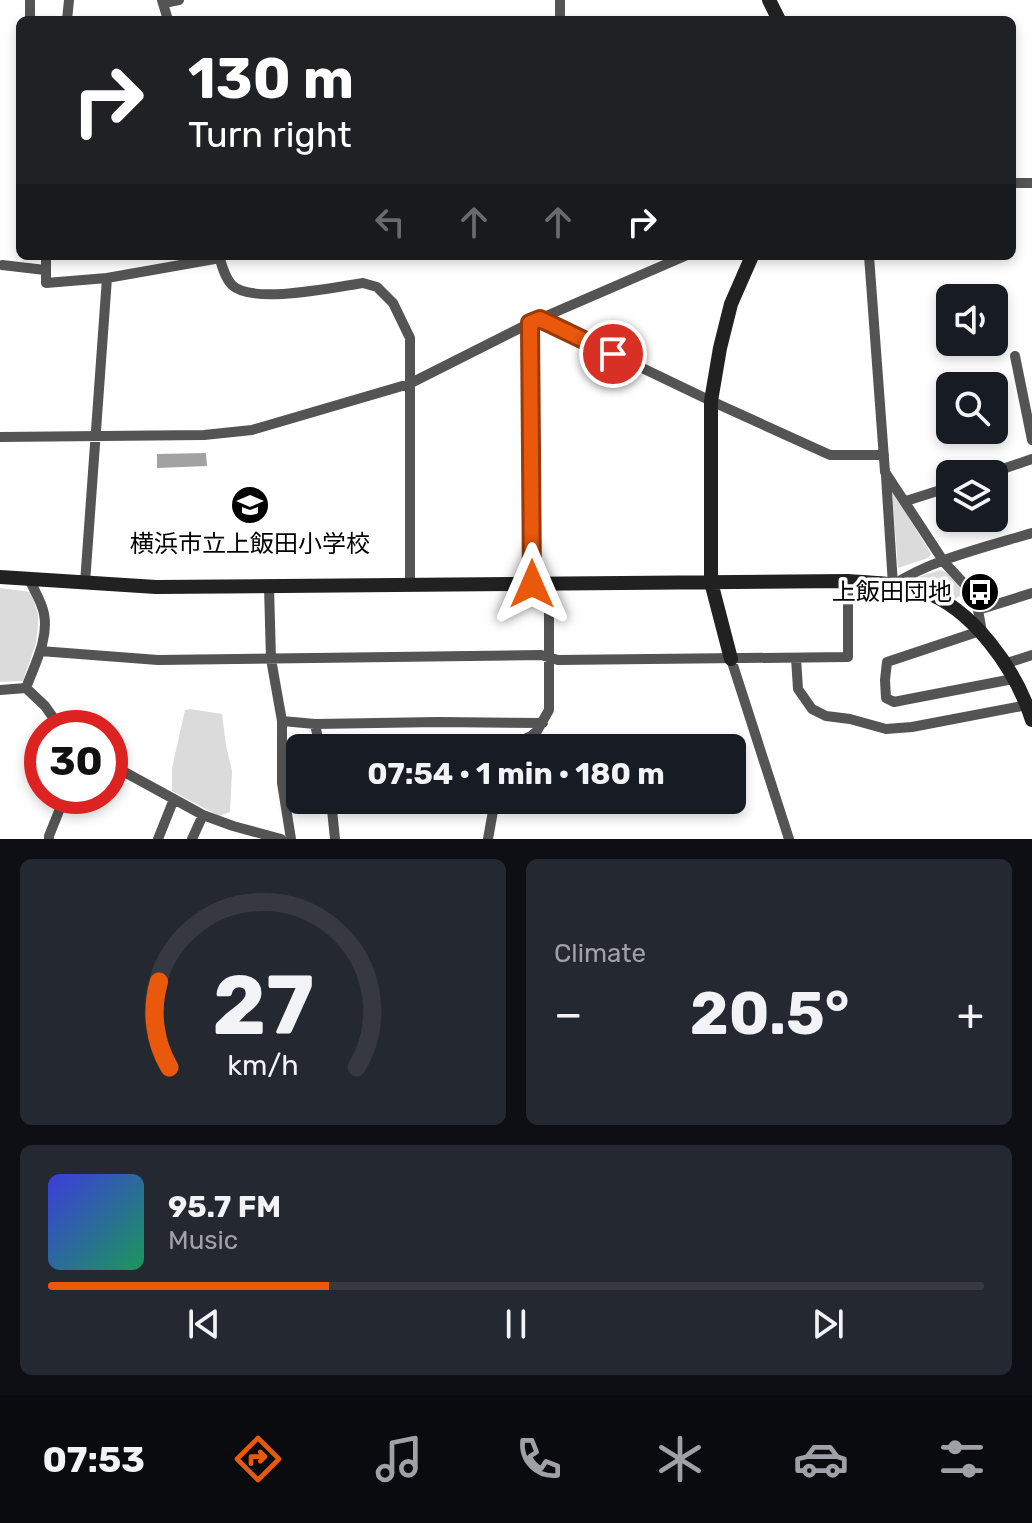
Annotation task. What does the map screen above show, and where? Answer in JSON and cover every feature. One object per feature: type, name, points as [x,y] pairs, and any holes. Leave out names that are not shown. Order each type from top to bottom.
[{"type":"street","points":[[163,2],[179,0]]},
{"type":"street","points":[[46,260],[46,283],[107,278],[203,260]]},
{"type":"street","points":[[220,260],[233,286],[247,293],[265,296],[363,283],[377,287],[393,303],[410,338],[410,586]]},
{"type":"street","points":[[0,437],[204,435],[252,430],[409,384],[535,321],[676,260]]},
{"type":"street","points":[[750,260],[731,304],[711,401],[711,582],[731,659],[789,839]]},
{"type":"street","points":[[869,260],[893,585]]},
{"type":"street","points":[[2,265],[45,270]]},
{"type":"street","points":[[85,583],[107,278]]},
{"type":"street","points":[[535,321],[830,455],[884,455]]},
{"type":"street","points":[[532,584],[535,321]]},
{"type":"street","points":[[1015,356],[1032,440]]},
{"type":"street","points":[[1008,467],[1032,459]]},
{"type":"street","points":[[885,472],[944,562],[967,587],[978,610],[981,632]]},
{"type":"street","points":[[906,501],[936,491]]},
{"type":"street","points":[[893,585],[914,572],[1032,533]]},
{"type":"street","points":[[0,577],[156,587],[848,581],[893,585],[925,592],[942,600],[981,632],[1004,664],[1030,712],[886,729],[826,716],[812,709],[798,689],[796,658]]},
{"type":"street","points":[[26,688],[40,651],[44,630],[44,615],[29,579]]},
{"type":"street","points":[[40,651],[158,660],[541,655],[558,660],[848,657],[848,581]]},
{"type":"street","points":[[533,734],[549,710],[549,584]]},
{"type":"street","points":[[269,587],[271,659],[282,721],[282,783],[291,839]]},
{"type":"street","points":[[978,610],[1032,593]]},
{"type":"street","points":[[981,632],[887,662],[886,698],[894,702],[1013,679]]},
{"type":"street","points":[[1004,664],[1032,655]]},
{"type":"street","points":[[0,690],[26,688],[48,710]]},
{"type":"street","points":[[282,721],[315,724],[543,723]]},
{"type":"street","points":[[315,724],[317,734]]},
{"type":"street","points":[[128,774],[203,815],[281,839]]},
{"type":"street","points":[[158,839],[174,799]]},
{"type":"street","points":[[49,839],[58,814]]},
{"type":"street","points":[[332,814],[335,839]]},
{"type":"street","points":[[488,839],[492,814]]},
{"type":"street","points":[[192,839],[203,815]]},
{"type":"shaded area","points":[[206,453],[207,466],[157,468],[157,454]]},
{"type":"shaded area","points":[[892,490],[931,554],[928,558],[898,568]]},
{"type":"shaded area","points":[[940,570],[951,574],[961,588],[961,595],[955,599],[917,581],[918,577]]},
{"type":"shaded area","points":[[0,588],[31,592],[38,614],[36,643],[23,681],[0,682]]},
{"type":"shaded area","points":[[185,710],[222,714],[232,771],[230,812],[219,816],[172,791],[172,768]]},
{"type":"place","name":"横浜市立上飯田小学校","points":[[250,505]]},
{"type":"place","name":"上飯田団地","points":[[980,592]]},
{"type":"route","points":[[532,584],[530,323],[540,319],[613,354]]}]
